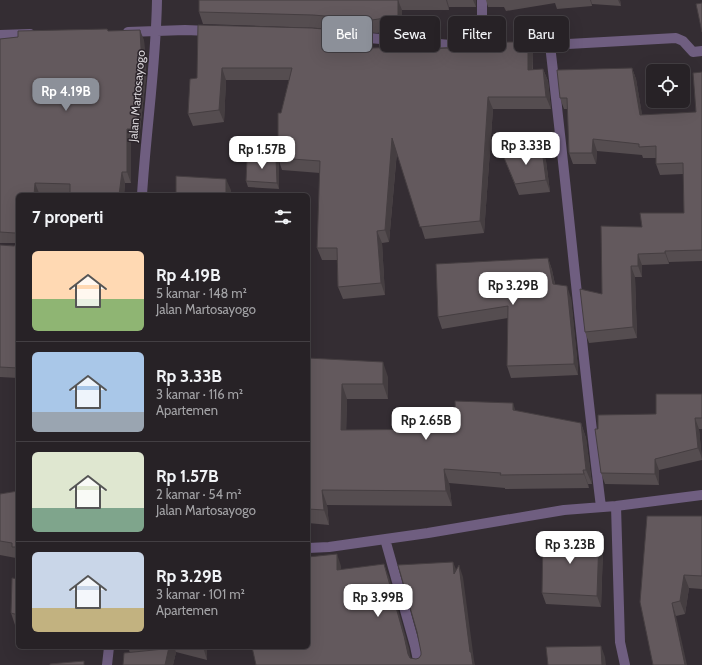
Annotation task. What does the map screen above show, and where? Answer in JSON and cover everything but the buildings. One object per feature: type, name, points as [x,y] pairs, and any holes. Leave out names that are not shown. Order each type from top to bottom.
[{"type":"street","name":"Jalan Martosayogo","points":[[142,193],[158,0]]},
{"type":"street","points":[[372,38],[454,46],[486,47],[482,0]]},
{"type":"street","points":[[117,32],[185,30],[216,31]]},
{"type":"street","points":[[0,35],[39,34]]},
{"type":"street","points":[[569,44],[676,38],[683,42],[693,52],[702,51]]},
{"type":"street","points":[[551,52],[568,195],[601,507]]},
{"type":"street","points":[[310,548],[329,547],[564,510],[616,506],[702,495]]},
{"type":"street","points":[[616,506],[620,642],[625,665]]},
{"type":"street","points":[[385,538],[419,665]]},
{"type":"street","points":[[107,665],[109,649]]}]
